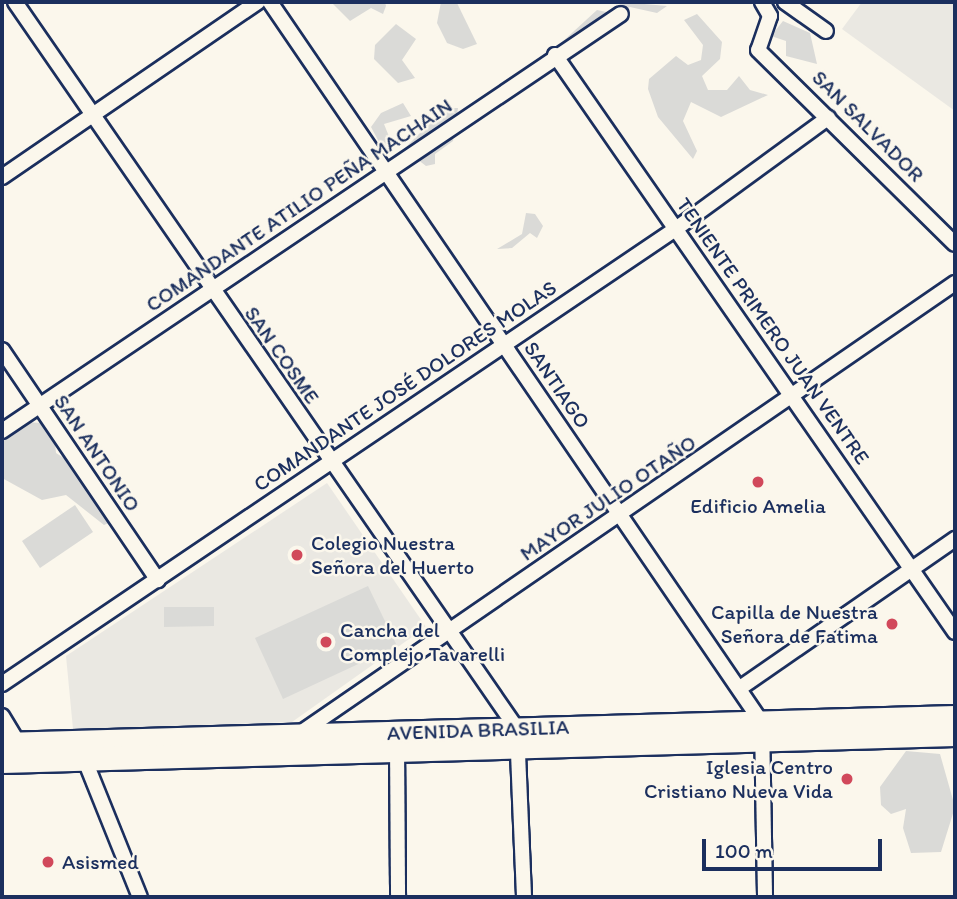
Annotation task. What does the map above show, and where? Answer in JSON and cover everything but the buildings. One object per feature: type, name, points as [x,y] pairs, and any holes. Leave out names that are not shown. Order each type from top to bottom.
[{"type":"main road","name":"AVENIDA BRASILIA","points":[[763,731],[955,717]]},
{"type":"main road","name":"AVENIDA BRASILIA","points":[[12,752],[763,731],[955,734]]},
{"type":"street","name":"SAN COSME","points":[[15,2],[449,633],[518,738]]},
{"type":"street","points":[[2,177],[258,2]]},
{"type":"street","name":"SANTIAGO","points":[[270,2],[449,261],[619,516],[740,688],[763,731]]},
{"type":"street","name":"SAN SALVADOR","points":[[762,2],[770,16],[760,37],[762,55],[955,244]]},
{"type":"street","points":[[785,2],[826,31]]},
{"type":"street","name":"COMANDANTE ATILIO PEÑA MACHAIN","points":[[2,431],[212,291],[555,55],[621,14]]},
{"type":"street","name":"TENIENTE PRIMERO JUAN VENTRE","points":[[555,55],[955,632]]},
{"type":"street","name":"COMANDANTE JOSÉ DOLORES MOLAS","points":[[2,684],[677,228],[828,118]]},
{"type":"street","name":"MAYOR JULIO OTAÑO","points":[[296,744],[449,633],[794,397],[955,283]]},
{"type":"street","name":"SAN ANTONIO","points":[[2,350],[158,580]]},
{"type":"street","points":[[740,688],[955,539]]},
{"type":"street","points":[[2,716],[12,752]]},
{"type":"street","points":[[763,731],[765,897]]},
{"type":"street","points":[[518,738],[524,897]]},
{"type":"street","points":[[397,741],[398,897]]},
{"type":"street","points":[[82,750],[140,897]]},
{"type":"shaded area","points":[[331,2],[385,2],[386,6],[383,14],[371,8],[350,21]]},
{"type":"shaded area","points":[[441,2],[457,3],[477,44],[463,49],[447,43],[437,23]]},
{"type":"shaded area","points":[[622,2],[667,6],[657,13],[630,7],[564,46],[561,43],[597,10],[611,13]]},
{"type":"shaded area","points":[[862,2],[955,2],[955,111],[842,29]]},
{"type":"shaded area","points":[[697,14],[722,42],[720,59],[702,76],[708,90],[727,90],[739,76],[750,90],[768,95],[721,117],[691,102],[683,121],[697,151],[693,159],[658,117],[648,89],[649,79],[676,56],[688,65],[701,60],[703,45],[684,20]]},
{"type":"shaded area","points":[[783,21],[810,33],[817,64],[786,56],[786,41],[771,36]]},
{"type":"shaded area","points":[[396,24],[416,39],[402,60],[415,78],[398,83],[374,59],[375,45]]},
{"type":"shaded area","points":[[403,103],[411,116],[384,124],[394,149],[386,155],[371,127],[381,113]]},
{"type":"shaded area","points":[[445,108],[458,108],[453,141],[435,154],[435,164],[426,166],[404,149]]},
{"type":"shaded area","points":[[526,213],[535,214],[543,226],[537,238],[530,233],[512,248],[497,249],[522,234]]},
{"type":"shaded area","points":[[21,422],[44,423],[54,433],[56,453],[75,465],[83,484],[102,488],[118,519],[104,525],[66,495],[42,500],[2,478],[2,441]]},
{"type":"shaded area","name":"Colegio Nuestra Señora del Huerto","points":[[327,483],[426,627],[292,722],[73,729],[66,656]]},
{"type":"shaded area","points":[[75,505],[93,532],[40,568],[22,541]]},
{"type":"shaded area","name":"Cancha del Complejo Tavarelli","points":[[368,586],[397,646],[283,699],[255,638]]},
{"type":"shaded area","points":[[164,607],[214,607],[214,626],[164,627]]},
{"type":"shaded area","points":[[906,751],[940,754],[955,807],[941,852],[911,853],[903,828],[906,809],[891,814],[881,805],[880,787]]},
{"type":"place","name":"Edificio Amelia","points":[[758,482]]},
{"type":"place","name":"Colegio Nuestra Señora del Huerto","points":[[297,555]]},
{"type":"place","name":"Capilla de Nuestra Señora de Fatima","points":[[892,624]]},
{"type":"place","name":"Cancha del Complejo Tavarelli","points":[[326,642]]},
{"type":"place","name":"Iglesia Centro Cristiano Nueva Vida","points":[[847,779]]},
{"type":"place","name":"Asismed","points":[[48,862]]}]
